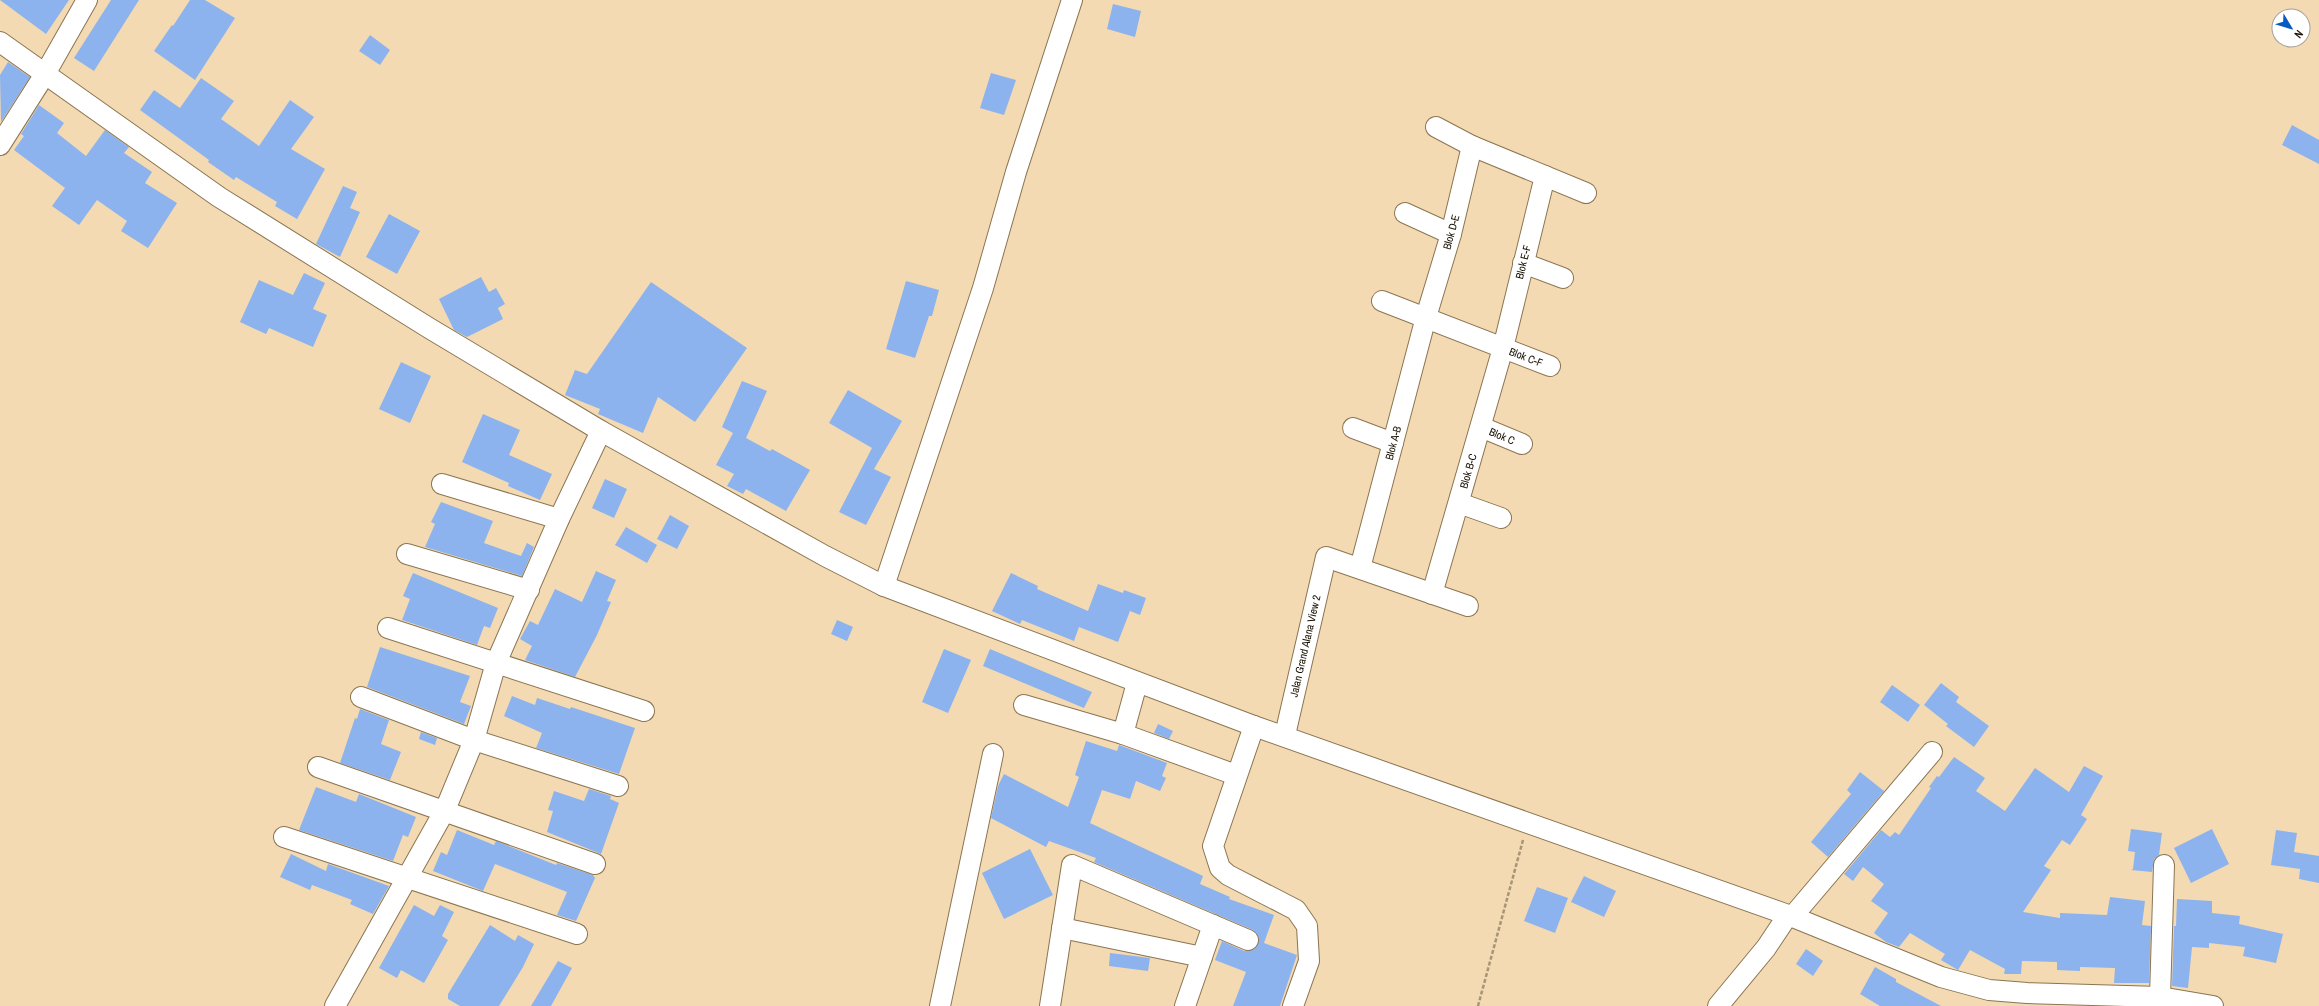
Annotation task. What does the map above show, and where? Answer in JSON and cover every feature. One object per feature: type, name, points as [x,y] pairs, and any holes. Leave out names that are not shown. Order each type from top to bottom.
[{"type":"street","points":[[0,145],[45,74],[87,0]]},
{"type":"street","points":[[884,586],[983,288],[1016,172],[1072,0]]},
{"type":"street","points":[[0,42],[219,197],[429,328],[601,431],[824,556],[884,586],[1254,726],[1285,735],[1846,936],[1940,977],[1989,990],[2027,993],[2160,997],[2213,1006]]},
{"type":"street","points":[[1436,127],[1472,146],[1586,193]]},
{"type":"street","name":"Blok D-E","points":[[1426,318],[1451,234],[1472,146]]},
{"type":"street","name":"Blok E-F","points":[[1502,348],[1545,176]]},
{"type":"street","points":[[1405,213],[1451,234]]},
{"type":"street","points":[[1523,263],[1564,278]]},
{"type":"street","name":"Blok C-F","points":[[1382,301],[1550,366]]},
{"type":"street","name":"Blok A-B","points":[[1360,568],[1426,318]]},
{"type":"street","name":"Blok B-C","points":[[1432,594],[1481,427],[1502,348]]},
{"type":"street","name":"Blok C","points":[[1481,427],[1522,444]]},
{"type":"street","points":[[1353,428],[1393,443]]},
{"type":"street","points":[[335,1006],[445,810],[474,740],[496,663],[559,519],[601,431]]},
{"type":"street","points":[[442,484],[559,519]]},
{"type":"street","points":[[1459,503],[1501,518]]},
{"type":"street","points":[[407,554],[529,590]]},
{"type":"street","name":"Jalan Grand Alana View 2","points":[[1285,735],[1326,557],[1360,568]]},
{"type":"street","points":[[1360,568],[1468,606]]},
{"type":"street","points":[[388,628],[644,711]]},
{"type":"street","points":[[1123,734],[1137,683]]},
{"type":"street","points":[[362,697],[474,740],[618,786]]},
{"type":"street","points":[[1024,705],[1123,734],[1236,775]]},
{"type":"street","points":[[1254,726],[1213,846],[1220,868],[1228,875],[1296,910],[1307,926],[1309,961],[1293,1006]]},
{"type":"street","points":[[1718,1006],[1766,948],[1790,916],[1932,752]]},
{"type":"street","points":[[940,1006],[993,754]]},
{"type":"street","points":[[318,767],[445,810],[594,864]]},
{"type":"street","points":[[284,837],[407,879],[577,934]]},
{"type":"street","points":[[2160,997],[2164,865]]},
{"type":"street","points":[[1050,1006],[1072,866],[1248,940]]},
{"type":"street","points":[[1185,1006],[1213,925]]},
{"type":"street","points":[[1062,928],[1202,957]]},
{"type":"path","points":[[1478,1006],[1528,822]]},
{"type":"building","points":[[0,0],[69,0],[46,34]]},
{"type":"building","points":[[111,0],[139,0],[94,71],[74,58]]},
{"type":"building","points":[[190,0],[205,0],[235,18],[195,80],[154,51]]},
{"type":"building","points":[[1113,4],[1141,11],[1135,37],[1107,29]]},
{"type":"building","points":[[370,35],[390,50],[380,65],[359,51]]},
{"type":"building","points":[[8,62],[30,77],[1,122],[0,75]]},
{"type":"building","points":[[991,73],[1016,80],[1004,115],[980,108]]},
{"type":"building","points":[[201,78],[234,101],[221,119],[259,146],[290,100],[314,117],[291,149],[325,169],[297,219],[275,206],[277,202],[236,177],[234,180],[208,162],[209,160],[140,110],[154,90],[180,108]]},
{"type":"building","points":[[39,105],[64,123],[57,133],[86,156],[105,130],[129,147],[124,153],[152,172],[145,183],[177,203],[148,248],[121,231],[127,221],[97,200],[79,225],[52,206],[65,188],[14,150],[24,136],[21,134]]},
{"type":"building","points":[[2292,125],[2319,140],[2319,164],[2282,145]]},
{"type":"building","points":[[343,186],[357,192],[350,208],[360,212],[340,257],[316,244]]},
{"type":"building","points":[[389,214],[420,231],[397,274],[366,257]]},
{"type":"building","points":[[304,273],[325,283],[313,309],[327,315],[313,347],[269,328],[266,334],[240,322],[259,280],[293,295]]},
{"type":"building","points":[[481,277],[489,292],[496,288],[505,304],[498,308],[503,319],[467,337],[454,330],[439,299]]},
{"type":"building","points":[[906,281],[939,290],[932,316],[929,316],[915,358],[886,349]]},
{"type":"building","points":[[651,282],[747,348],[695,422],[658,397],[643,433],[598,414],[600,409],[565,395],[575,370],[587,374]]},
{"type":"building","points":[[401,362],[431,376],[410,423],[379,409]]},
{"type":"building","points":[[742,381],[767,391],[746,438],[770,451],[772,449],[810,470],[786,511],[746,489],[743,494],[727,486],[734,474],[716,465],[733,433],[722,427]]},
{"type":"building","points":[[848,390],[902,421],[874,469],[891,477],[866,525],[839,512],[872,448],[829,423]]},
{"type":"building","points":[[483,414],[520,430],[509,455],[552,474],[540,500],[508,486],[509,483],[462,462]]},
{"type":"building","points":[[605,479],[627,489],[614,518],[592,508]]},
{"type":"building","points":[[441,502],[493,521],[484,543],[521,556],[527,543],[534,547],[522,576],[425,547],[435,524],[431,522]]},
{"type":"building","points":[[670,515],[689,526],[677,549],[657,539]]},
{"type":"building","points":[[626,527],[657,545],[647,563],[615,545]]},
{"type":"building","points":[[596,571],[616,580],[607,601],[611,602],[597,635],[575,677],[525,660],[532,646],[520,639],[530,621],[538,625],[555,589],[582,602]]},
{"type":"building","points":[[413,573],[498,608],[490,628],[484,626],[477,645],[402,620],[410,599],[403,596]]},
{"type":"building","points":[[1011,573],[1038,586],[1037,589],[1088,611],[1098,584],[1123,593],[1124,590],[1146,598],[1140,615],[1130,611],[1118,642],[1079,627],[1074,641],[1022,620],[1020,624],[992,611]]},
{"type":"building","points":[[837,620],[853,627],[847,641],[831,634]]},
{"type":"building","points":[[380,647],[470,676],[460,702],[471,706],[464,724],[367,687]]},
{"type":"building","points":[[944,649],[971,660],[948,713],[922,702]]},
{"type":"building","points":[[990,649],[1092,692],[1084,708],[983,666]]},
{"type":"building","points":[[1941,683],[1959,697],[1956,702],[1989,726],[1974,747],[1946,726],[1948,724],[1924,705]]},
{"type":"building","points":[[1892,685],[1920,705],[1908,722],[1880,702]]},
{"type":"building","points":[[512,696],[535,705],[537,698],[570,709],[571,707],[635,728],[619,774],[536,748],[542,733],[504,716]]},
{"type":"building","points":[[360,709],[389,720],[381,744],[401,752],[390,780],[340,763],[355,718],[357,719]]},
{"type":"building","points":[[1158,724],[1173,731],[1169,739],[1154,733]]},
{"type":"building","points":[[421,732],[437,738],[435,745],[419,739]]},
{"type":"building","points":[[1086,741],[1117,751],[1119,745],[1167,763],[1162,776],[1166,778],[1160,791],[1136,781],[1130,799],[1102,790],[1090,823],[1203,876],[1200,884],[1230,897],[1229,899],[1274,915],[1264,943],[1297,955],[1280,1006],[1233,1006],[1246,972],[1215,960],[1222,941],[1244,951],[1255,949],[1259,938],[1253,930],[1094,862],[1096,858],[1049,841],[1046,847],[991,818],[998,786],[1004,774],[1068,807],[1079,777],[1075,775]]},
{"type":"building","points":[[1954,757],[1985,778],[1976,791],[2005,811],[2035,768],[2069,792],[2084,766],[2103,776],[2081,815],[2087,819],[2070,845],[2062,840],[2044,866],[2051,870],[2023,912],[2060,918],[2060,913],[2107,915],[2110,897],[2145,901],[2142,925],[2151,926],[2149,983],[2114,983],[2115,968],[2080,967],[2080,971],[2057,970],[2057,962],[2022,961],[2021,974],[2004,974],[2005,969],[1970,950],[1958,970],[1941,960],[1945,954],[1910,933],[1899,947],[1886,942],[1874,933],[1888,913],[1871,901],[1884,884],[1863,867],[1853,881],[1844,874],[1881,830],[1890,837],[1895,832],[1899,835],[1931,788],[1929,787],[1937,776],[1939,777]]},
{"type":"building","points":[[1860,772],[1884,791],[1828,857],[1811,842],[1851,794],[1847,790]]},
{"type":"building","points":[[316,787],[356,802],[359,794],[416,817],[408,837],[403,835],[393,861],[299,830]]},
{"type":"building","points":[[589,789],[611,796],[610,799],[619,803],[601,854],[547,832],[553,811],[548,810],[554,791],[584,801]]},
{"type":"building","points":[[2131,829],[2162,833],[2159,855],[2154,859],[2152,872],[2131,870],[2133,869],[2135,852],[2128,851]]},
{"type":"building","points":[[2212,829],[2229,864],[2191,883],[2174,848]]},
{"type":"building","points":[[457,830],[494,845],[496,841],[556,865],[557,863],[593,875],[595,878],[576,921],[557,915],[567,892],[495,864],[483,891],[433,871],[441,852],[447,855]]},
{"type":"building","points":[[2276,830],[2297,833],[2294,852],[2319,856],[2319,883],[2299,879],[2300,869],[2271,865]]},
{"type":"building","points":[[1030,849],[1053,895],[1004,919],[982,873]]},
{"type":"building","points":[[291,854],[326,871],[328,864],[389,886],[373,914],[350,904],[352,900],[312,885],[310,890],[280,877]]},
{"type":"building","points":[[1584,876],[1616,891],[1604,917],[1571,902]]},
{"type":"building","points":[[1537,887],[1568,898],[1555,933],[1524,921]]},
{"type":"building","points":[[2177,899],[2212,901],[2212,913],[2240,916],[2239,924],[2283,934],[2276,963],[2243,956],[2245,947],[2209,943],[2209,948],[2192,947],[2188,988],[2172,986],[2174,926],[2176,926]]},
{"type":"building","points":[[414,905],[434,916],[440,905],[454,912],[442,936],[448,940],[424,983],[401,970],[397,978],[379,968]]},
{"type":"building","points":[[490,925],[515,941],[518,935],[534,944],[523,967],[499,1006],[460,1006],[448,999],[448,994]]},
{"type":"building","points":[[1806,949],[1823,961],[1813,976],[1796,964]]},
{"type":"building","points":[[1110,953],[1150,958],[1148,971],[1109,966]]},
{"type":"building","points":[[558,961],[572,968],[551,1006],[531,1006]]},
{"type":"building","points":[[1875,967],[1896,979],[1896,982],[1941,1006],[1880,1006],[1860,994]]}]
